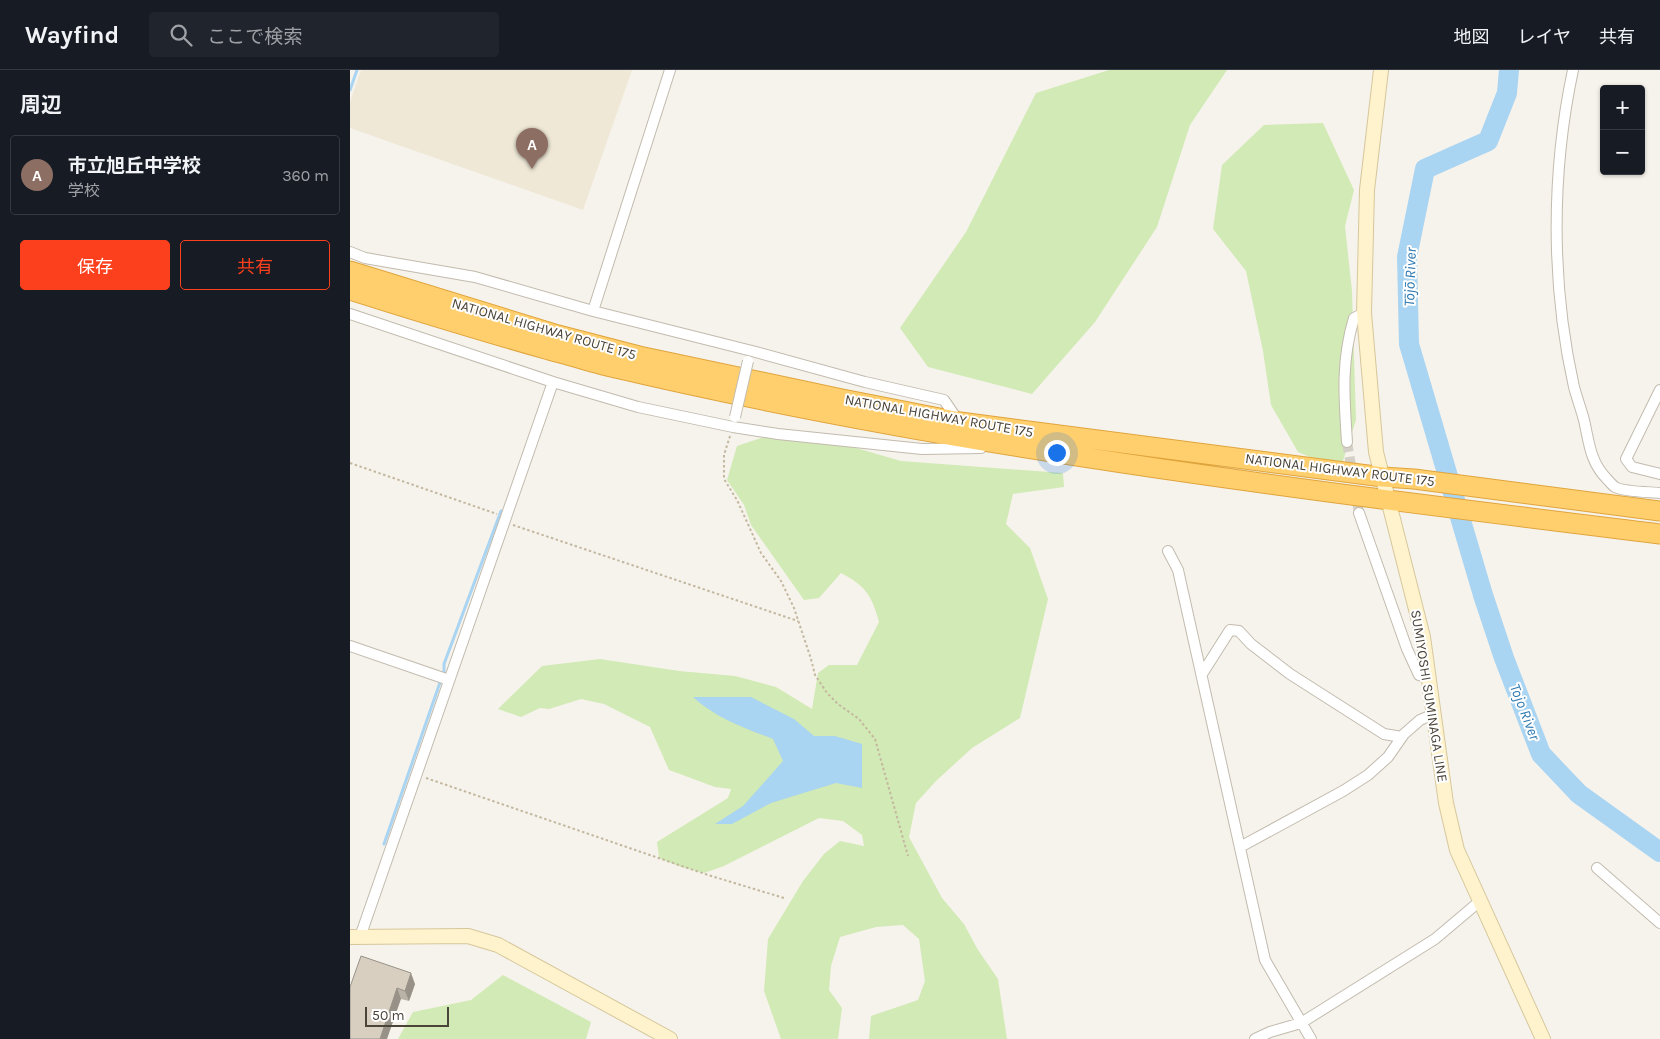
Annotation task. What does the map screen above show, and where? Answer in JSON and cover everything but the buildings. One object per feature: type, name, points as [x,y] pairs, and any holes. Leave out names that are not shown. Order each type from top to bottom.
[{"type":"highway","name":"NATIONAL HIGHWAY ROUTE 175","points":[[350,271],[558,335],[640,356],[723,375],[960,422],[1660,511]]},
{"type":"highway","name":"NATIONAL HIGHWAY ROUTE 175","points":[[350,290],[471,328],[617,369],[899,427],[1105,460],[1416,504],[1660,534]]},
{"type":"main road","name":"SUMIYOSHI SUMINAGA LINE","points":[[1381,70],[1367,190],[1364,312],[1376,452],[1423,637],[1446,803],[1457,850],[1543,1039]]},
{"type":"main road","points":[[355,937],[468,936],[498,945],[670,1039]]},
{"type":"street","points":[[593,311],[670,70]]},
{"type":"street","points":[[1573,70],[1564,112],[1559,155],[1557,248],[1561,304],[1574,387],[1584,421],[1589,450],[1598,471],[1615,488],[1660,493]]},
{"type":"street","points":[[350,252],[365,258],[475,277],[750,356],[944,400],[960,422]]},
{"type":"street","points":[[1347,442],[1343,391],[1347,341],[1354,318],[1364,312]]},
{"type":"street","points":[[350,314],[553,382],[638,407],[734,422],[778,434],[922,449],[1024,446]]},
{"type":"street","points":[[734,422],[750,356]]},
{"type":"street","points":[[355,937],[417,774],[553,382]]},
{"type":"street","points":[[1660,390],[1626,458],[1632,467],[1660,474]]},
{"type":"street","points":[[1359,513],[1407,649],[1419,675],[1429,677]]},
{"type":"street","points":[[1168,551],[1178,570],[1265,960],[1311,1039]]},
{"type":"street","points":[[1202,674],[1230,630],[1239,631],[1251,644],[1290,674],[1384,734],[1402,737]]},
{"type":"street","points":[[350,646],[449,680]]},
{"type":"street","points":[[1240,847],[1343,792],[1368,775],[1388,757],[1402,737],[1420,720],[1434,714]]},
{"type":"street","points":[[1597,868],[1660,923]]},
{"type":"street","points":[[1255,1039],[1270,1032],[1302,1023],[1435,939],[1480,901]]},
{"type":"path","points":[[734,422],[724,455],[724,479],[737,500],[761,552],[781,581],[798,621],[814,675],[827,693],[838,704],[859,719],[875,739],[908,856]]},
{"type":"path","points":[[350,463],[505,520],[798,621]]},
{"type":"path","points":[[417,774],[708,875],[784,898]]},
{"type":"shaded area","points":[[361,70],[632,70],[583,210],[350,128],[350,102]]},
{"type":"green space","points":[[1109,70],[1227,70],[1190,125],[1157,227],[1095,322],[1032,394],[928,367],[900,328],[966,232],[1036,93]]},
{"type":"green space","points":[[1323,123],[1354,190],[1345,226],[1352,291],[1356,420],[1340,470],[1298,452],[1271,405],[1263,351],[1246,271],[1213,229],[1222,165],[1264,125]]},
{"type":"green space","points":[[764,437],[839,443],[901,461],[1063,473],[1064,487],[1013,494],[1006,524],[1030,548],[1048,599],[1020,718],[972,748],[936,781],[916,803],[909,837],[942,898],[964,924],[978,950],[998,979],[1007,1039],[869,1039],[871,1016],[918,1000],[925,981],[919,939],[903,925],[876,927],[840,937],[831,966],[829,990],[842,1008],[838,1039],[781,1039],[764,991],[768,939],[803,881],[824,854],[840,841],[864,846],[862,835],[843,821],[819,818],[724,866],[704,873],[681,867],[659,858],[657,842],[728,798],[731,789],[715,787],[669,770],[650,727],[604,704],[581,699],[549,709],[540,708],[521,717],[498,709],[542,666],[600,659],[679,671],[735,676],[776,687],[812,709],[818,673],[829,665],[857,665],[879,622],[874,605],[867,593],[857,582],[841,573],[819,598],[804,600],[751,525],[744,505],[727,480],[737,446]]},
{"type":"green space","points":[[503,975],[591,1022],[586,1039],[398,1039],[413,1012],[471,1000]]},
{"type":"water","points":[[693,697],[751,697],[794,719],[814,736],[835,736],[862,744],[862,788],[836,783],[771,803],[732,824],[715,824],[743,806],[783,761],[773,739],[721,717]]},
{"type":"waterway","points":[[350,90],[357,70]]},
{"type":"waterway","name":"Tōjō River","points":[[1509,70],[1507,93],[1488,141],[1425,169],[1407,257],[1409,344],[1483,595],[1504,658],[1541,754],[1579,794],[1660,852]]},
{"type":"waterway","points":[[384,844],[444,671],[444,664],[501,511]]},
{"type":"tunnel","points":[[1347,442],[1359,513]]},
{"type":"place","name":"市立旭丘中学校","points":[[532,169]]},
{"type":"water label","name":"Tojo River","points":[[1525,712]]}]
